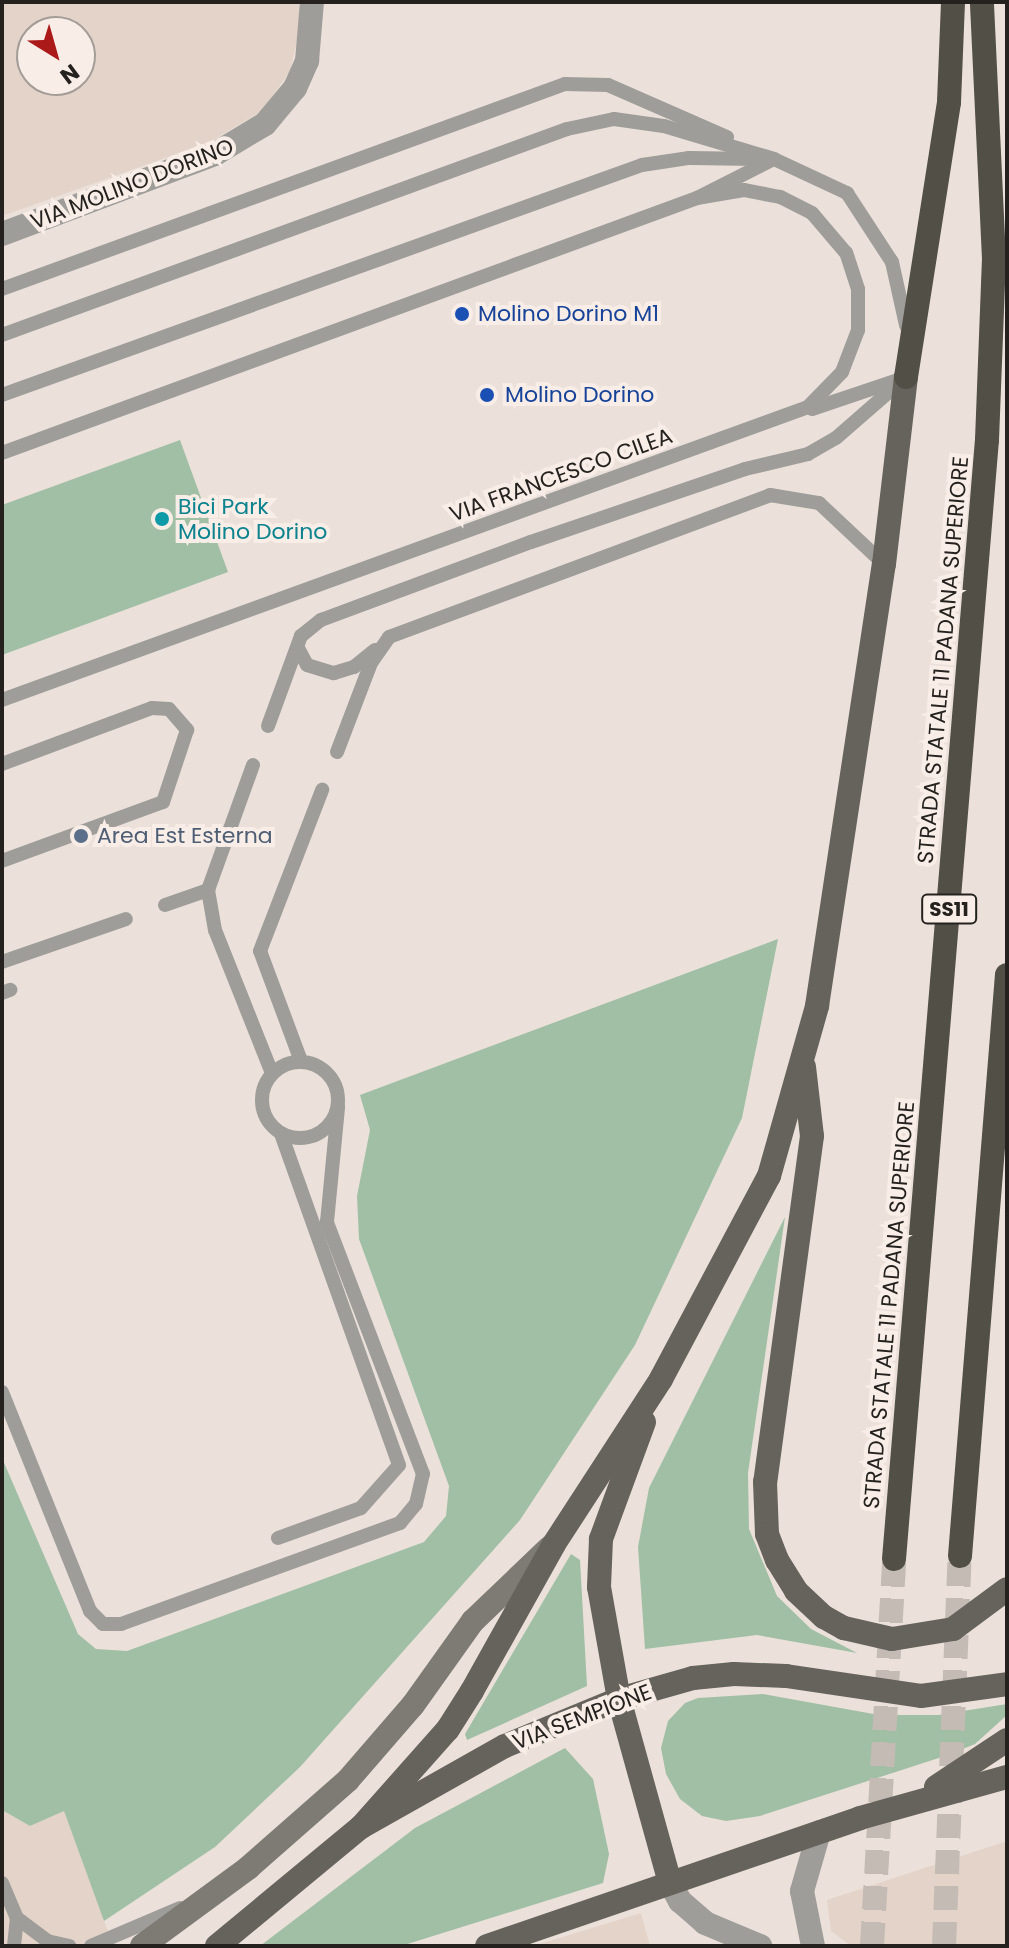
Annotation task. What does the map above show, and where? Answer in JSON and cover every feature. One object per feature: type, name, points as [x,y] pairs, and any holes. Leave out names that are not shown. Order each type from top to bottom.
[{"type":"highway","points":[[906,377],[949,102],[953,2]]},
{"type":"highway","name":"STRADA STATALE 11 PADANA SUPERIORE","points":[[894,1559],[987,440],[994,259],[982,2]]},
{"type":"highway","points":[[960,1556],[1007,975]]},
{"type":"main road","points":[[361,1827],[448,1729],[554,1544],[661,1379],[758,1203],[803,1065],[817,1006],[884,564],[906,377]]},
{"type":"main road","points":[[803,1065],[811,1095],[812,1136],[765,1482],[767,1534],[777,1560],[796,1591],[824,1617],[844,1628],[892,1639],[924,1638],[953,1629],[1007,1589]]},
{"type":"main road","points":[[661,1379],[601,1539],[599,1587],[619,1699],[670,1883]]},
{"type":"main road","name":"VIA SEMPIONE","points":[[217,1946],[361,1827],[505,1746],[619,1699],[693,1678],[734,1674],[786,1676],[921,1696],[1007,1684]]},
{"type":"main road","points":[[860,1818],[961,1774],[1007,1740]]},
{"type":"main road","points":[[487,1946],[539,1938],[670,1883],[860,1818],[1007,1777]]},
{"type":"street","name":"VIA MOLINO DORINO","points":[[2,234],[215,154],[265,124],[295,88],[307,61],[312,2]]},
{"type":"street","points":[[142,1946],[214,1894],[348,1780],[413,1705],[473,1621],[554,1544]]},
{"type":"street","points":[[813,1946],[802,1891],[819,1832]]},
{"type":"street","points":[[670,1883],[692,1914],[760,1946]]},
{"type":"lane","points":[[2,289],[565,84],[608,85],[847,193],[876,232],[902,291],[906,377]]},
{"type":"lane","points":[[2,335],[592,122],[636,120],[774,159]]},
{"type":"lane","points":[[2,395],[642,165],[689,158],[774,159]]},
{"type":"lane","points":[[2,453],[697,198],[774,159]]},
{"type":"lane","name":"VIA FRANCESCO CILEA","points":[[2,700],[794,415],[830,387],[850,355],[860,312],[851,264],[824,224],[791,201],[744,190],[697,198]]},
{"type":"lane","points":[[794,415],[906,377]]},
{"type":"lane","points":[[268,726],[301,636],[321,620],[559,532],[745,469],[808,454],[836,438],[906,377]]},
{"type":"lane","points":[[298,648],[307,665],[334,673],[354,667],[389,637],[770,495],[819,503],[884,564]]},
{"type":"lane","points":[[337,752],[371,663],[389,637]]},
{"type":"lane","points":[[2,764],[152,708],[169,709],[187,730],[163,802],[2,861]]},
{"type":"lane","points":[[253,765],[208,890],[215,930],[272,1073],[262,1106],[281,1134],[399,1465],[361,1508],[278,1538]]},
{"type":"lane","points":[[301,1061],[260,951],[322,790]]},
{"type":"lane","points":[[165,905],[208,890]]},
{"type":"lane","points":[[2,962],[126,919]]},
{"type":"lane","points":[[2,1392],[90,1611],[103,1624],[121,1624],[400,1523],[416,1504],[423,1474],[327,1222],[338,1107],[331,1077],[320,1067],[301,1061],[272,1073]]},
{"type":"lane","points":[[281,1134],[311,1137],[325,1129],[338,1107]]},
{"type":"lane","points":[[2,1883],[17,1918],[14,1946]]},
{"type":"lane","points":[[91,1946],[214,1894]]},
{"type":"lane","points":[[17,1918],[47,1941],[69,1946]]},
{"type":"shaded area","points":[[2,2],[299,2],[301,23],[290,71],[263,110],[210,142],[2,216]]},
{"type":"shaded area","points":[[2,1810],[30,1826],[64,1811],[113,1945],[2,1946]]},
{"type":"shaded area","points":[[1007,1841],[1007,1946],[851,1946],[831,1931],[827,1900]]},
{"type":"shaded area","points":[[641,1913],[650,1946],[533,1946]]},
{"type":"green space","points":[[180,440],[228,572],[2,655],[2,505]]},
{"type":"green space","points":[[778,939],[742,1118],[635,1345],[520,1520],[300,1767],[215,1847],[104,1921],[64,1811],[30,1826],[2,1810],[2,1458],[78,1634],[96,1649],[127,1651],[424,1542],[446,1516],[449,1486],[359,1239],[357,1196],[370,1130],[360,1095]]},
{"type":"green space","points":[[785,1217],[748,1473],[749,1529],[777,1596],[811,1629],[857,1653],[757,1635],[645,1649],[638,1547],[649,1488]]},
{"type":"green space","points":[[571,1554],[580,1560],[587,1686],[467,1740],[465,1734]]},
{"type":"green space","points":[[763,1694],[879,1715],[938,1715],[1007,1704],[1007,1715],[975,1744],[948,1755],[760,1816],[726,1821],[702,1816],[680,1799],[666,1774],[661,1748],[668,1721],[685,1703],[698,1698]]},
{"type":"green space","points":[[565,1748],[593,1779],[609,1854],[603,1883],[401,1946],[260,1946],[415,1828]]},
{"type":"tunnel","points":[[944,1946],[960,1556]]},
{"type":"tunnel","points":[[872,1946],[894,1559]]},
{"type":"place","name":"Molino Dorino M1","points":[[462,314]]},
{"type":"place","name":"Molino Dorino","points":[[487,395]]},
{"type":"place","name":"Bici Park Molino Dorino","points":[[162,519]]},
{"type":"place","name":"Area Est Esterna","points":[[81,836]]}]
